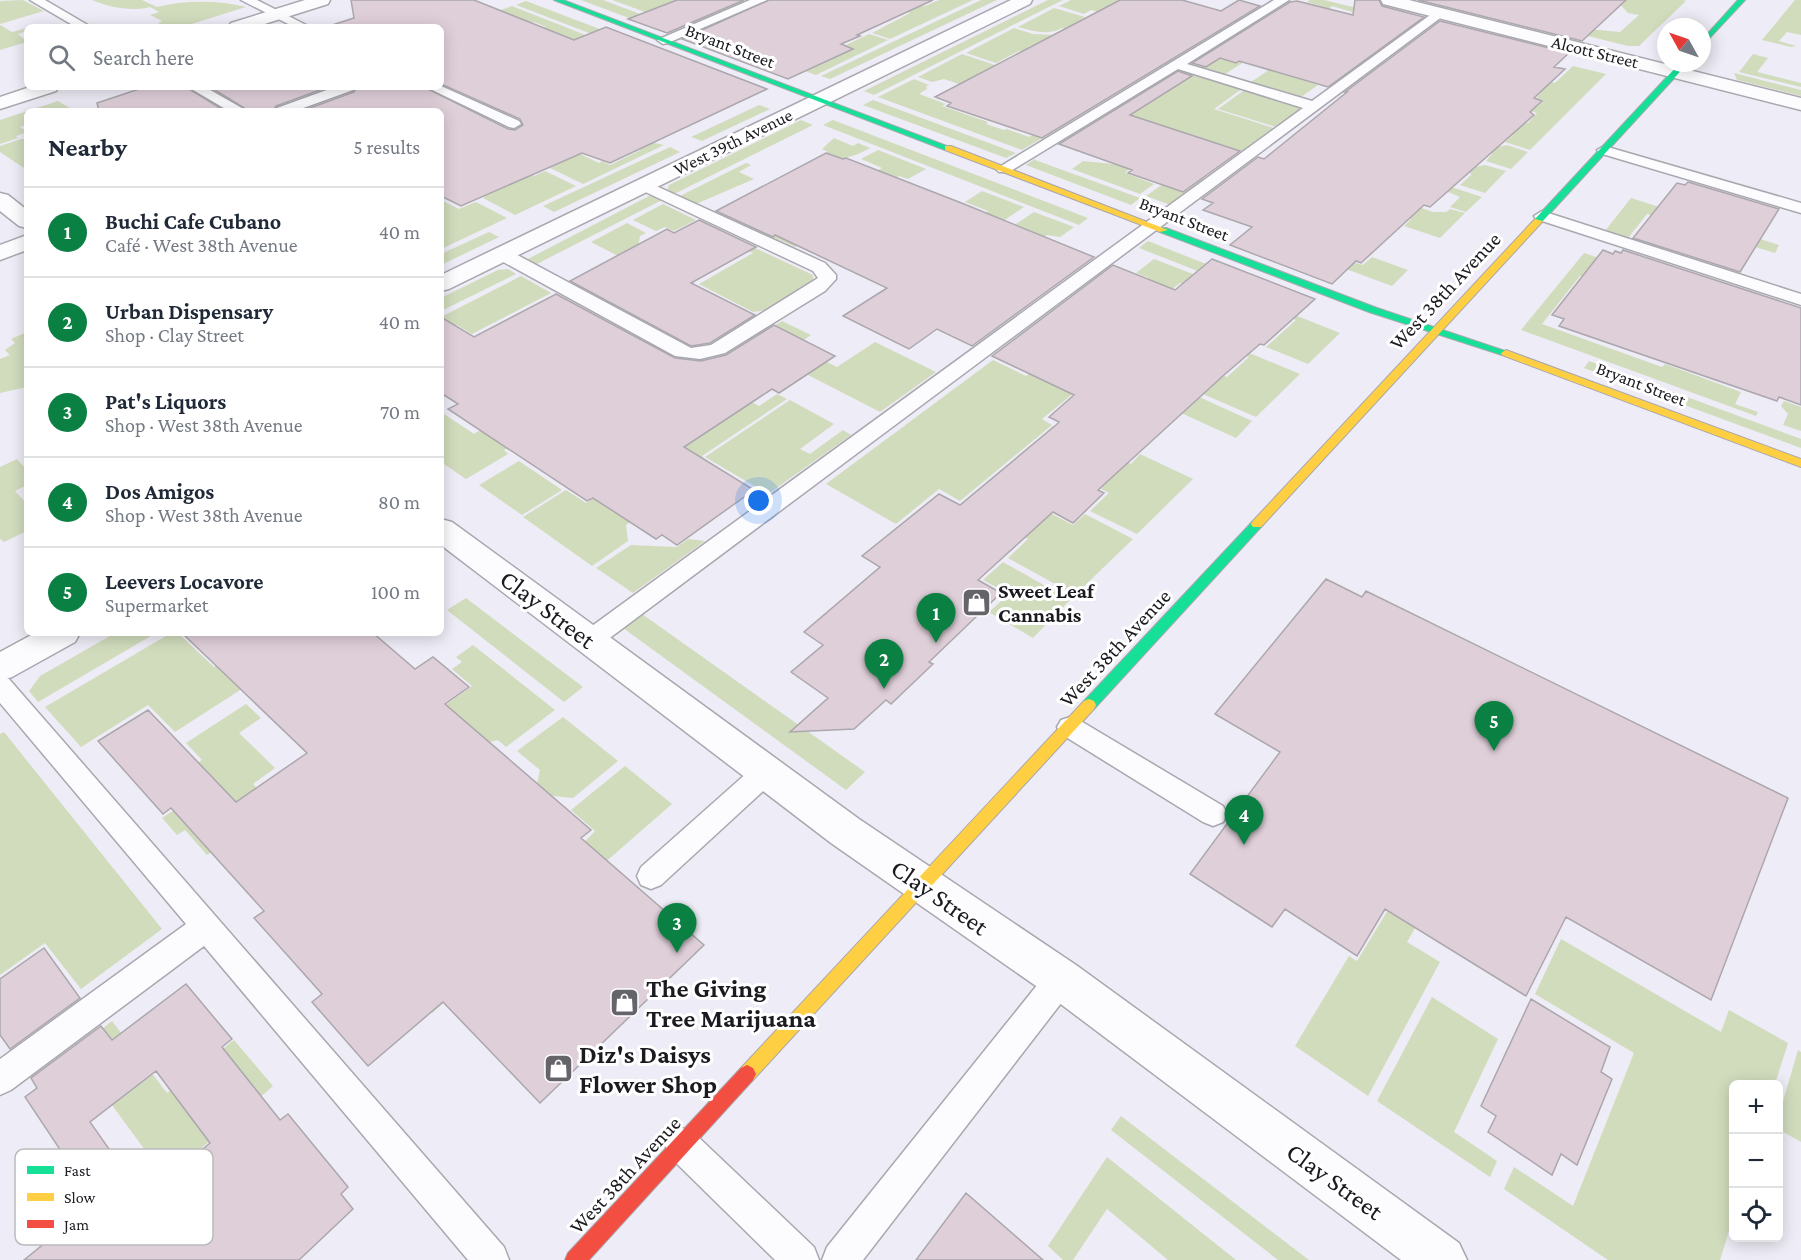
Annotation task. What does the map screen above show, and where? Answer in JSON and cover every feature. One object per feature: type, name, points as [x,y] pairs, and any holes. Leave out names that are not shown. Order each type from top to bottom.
[{"type":"main road","name":"Bryant Street","points":[[557,0],[1373,310],[1501,351],[1801,464]]},
{"type":"main road","points":[[1711,34],[1743,0]]},
{"type":"main road","name":"West 38th Avenue","points":[[575,1260],[1676,72]]},
{"type":"street","points":[[246,24],[322,0]]},
{"type":"street","name":"West 39th Avenue","points":[[444,283],[1024,0]]},
{"type":"street","name":"Alcott Street","points":[[1389,0],[1657,63]]},
{"type":"street","name":"Alcott Street","points":[[1693,72],[1801,104]]},
{"type":"street","points":[[0,102],[39,90]]},
{"type":"street","points":[[0,200],[24,218]]},
{"type":"street","points":[[0,253],[24,244]]},
{"type":"street","name":"Clay Street","points":[[444,531],[845,831],[1060,979],[1442,1260]]},
{"type":"street","points":[[0,668],[58,636]]},
{"type":"lane","points":[[36,0],[80,24]]},
{"type":"lane","points":[[247,0],[298,24]]},
{"type":"lane","points":[[663,40],[761,0]]},
{"type":"lane","points":[[1004,169],[1283,0]]},
{"type":"lane","points":[[590,640],[1441,13]]},
{"type":"lane","points":[[1177,64],[1315,107]]},
{"type":"lane","points":[[201,90],[234,108]]},
{"type":"lane","points":[[290,108],[340,90]]},
{"type":"lane","points":[[440,90],[514,124]]},
{"type":"lane","points":[[1604,150],[1801,208]]},
{"type":"lane","points":[[502,254],[682,352],[690,354],[718,349],[819,287],[827,279],[824,270],[819,267],[643,185]]},
{"type":"lane","points":[[1542,216],[1801,300]]},
{"type":"lane","points":[[0,686],[490,1260]]},
{"type":"lane","points":[[1070,727],[1213,814]]},
{"type":"lane","points":[[651,876],[766,772]]},
{"type":"lane","points":[[0,1079],[206,927]]},
{"type":"lane","points":[[840,1260],[1060,979]]},
{"type":"lane","points":[[682,1145],[801,1260]]},
{"type":"green space","points":[[23,0],[44,11],[0,24],[0,1]]},
{"type":"green space","points":[[92,0],[142,0],[157,7],[202,2],[246,7],[192,24],[159,24],[162,21],[150,15],[159,12],[150,7],[136,9],[105,5]]},
{"type":"green space","points":[[581,0],[603,0],[680,29],[669,33]]},
{"type":"green space","points":[[612,0],[674,0],[685,5],[753,0],[686,27]]},
{"type":"green space","points":[[939,0],[973,0],[890,39],[872,33],[910,13],[894,7],[908,1],[925,6]]},
{"type":"green space","points":[[981,0],[997,0],[830,79],[821,76]]},
{"type":"green space","points":[[1048,0],[1063,0],[874,95],[864,91]]},
{"type":"green space","points":[[1071,0],[1124,0],[1144,25],[1091,10],[1084,14],[1059,6]]},
{"type":"green space","points":[[1324,0],[1357,8],[1352,12],[1332,6],[1326,11],[1349,17],[1360,9],[1420,25],[1399,40],[1342,26],[1396,40],[1357,68],[1343,64],[1274,71],[1318,85],[1301,97],[1251,82],[1276,65],[1252,57],[1225,74],[1189,63],[1261,19],[1295,26],[1324,7],[1307,2]]},
{"type":"green space","points":[[1616,0],[1686,1],[1668,18],[1657,18],[1657,29],[1639,46],[1628,46],[1568,31],[1588,29],[1620,32],[1639,15],[1628,13]]},
{"type":"green space","points":[[1795,0],[1801,0],[1801,35],[1787,32],[1779,41],[1796,46],[1791,47],[1762,40]]},
{"type":"green space","points":[[526,1],[660,52],[649,56],[516,5]]},
{"type":"green space","points":[[512,6],[588,36],[491,66],[567,37],[556,32],[550,34],[540,30],[546,27],[534,22],[473,45],[492,13]]},
{"type":"green space","points":[[1054,8],[1085,17],[1069,27],[1103,41],[1062,28],[1046,32],[1018,27]]},
{"type":"green space","points":[[0,25],[12,32],[24,29],[24,32],[18,34],[24,39],[24,43],[0,50]]},
{"type":"green space","points":[[1014,28],[1033,34],[1054,35],[1028,47],[1075,62],[1067,66],[1019,51],[996,63],[966,53]]},
{"type":"green space","points":[[811,32],[846,45],[869,34],[888,40],[816,75],[761,55]]},
{"type":"green space","points":[[962,54],[1043,81],[1058,102],[1086,112],[1069,122],[944,79],[932,82],[918,77]]},
{"type":"green space","points":[[1753,54],[1768,58],[1757,72],[1801,83],[1801,87],[1739,72]]},
{"type":"green space","points":[[1487,64],[1555,83],[1573,66],[1606,74],[1530,150],[1505,142],[1513,135],[1508,131],[1521,121],[1528,123],[1537,113],[1462,92],[1468,88],[1537,107],[1543,101],[1536,98],[1541,93],[1474,74]]},
{"type":"green space","points":[[1179,69],[1243,88],[1214,109],[1277,129],[1245,152],[1222,145],[1207,156],[1126,167],[1129,169],[1125,173],[1154,184],[1140,194],[1072,169],[1083,161],[1113,164],[1141,145],[1092,124]]},
{"type":"green space","points":[[1734,73],[1801,90],[1801,96],[1737,80]]},
{"type":"green space","points":[[914,79],[929,85],[919,94],[946,104],[942,106],[1004,130],[1029,137],[1057,121],[1066,124],[1022,150],[878,97]]},
{"type":"green space","points":[[1246,89],[1295,104],[1300,109],[1276,127],[1218,109]]},
{"type":"green space","points":[[873,100],[1016,153],[1006,158],[863,105]]},
{"type":"green space","points":[[58,101],[69,108],[37,108]]},
{"type":"green space","points":[[759,105],[770,109],[702,141],[691,137]]},
{"type":"green space","points":[[24,112],[24,125],[20,127],[24,133],[16,136],[18,138],[0,144],[0,120]]},
{"type":"green space","points":[[801,120],[813,125],[674,194],[667,191],[669,185]]},
{"type":"green space","points":[[833,120],[1088,218],[1079,225],[823,125]]},
{"type":"green space","points":[[834,138],[853,146],[858,143],[870,148],[846,158],[820,157],[828,152],[822,149]]},
{"type":"green space","points":[[24,139],[24,168],[0,152],[0,146]]},
{"type":"green space","points":[[553,141],[599,163],[602,161],[610,165],[641,150],[634,146],[646,141],[664,145],[583,184],[550,168],[555,165],[528,152]]},
{"type":"green space","points":[[1507,145],[1528,152],[1511,169],[1486,161],[1492,154],[1493,148]]},
{"type":"green space","points":[[670,147],[680,152],[554,212],[543,206]]},
{"type":"green space","points":[[878,150],[926,169],[908,179],[899,176],[892,180],[825,230],[795,247],[770,236],[819,202],[882,168],[861,159]]},
{"type":"green space","points":[[1035,159],[1140,198],[1131,205],[1026,165]]},
{"type":"green space","points":[[746,163],[751,165],[739,172],[754,179],[696,204],[680,196]]},
{"type":"green space","points":[[1485,165],[1506,171],[1485,193],[1460,185],[1472,174],[1460,170]]},
{"type":"green space","points":[[1184,169],[1203,176],[1206,182],[1173,206],[1146,196]]},
{"type":"green space","points":[[545,171],[576,186],[515,215],[483,198],[486,196],[481,194],[530,174],[534,176]]},
{"type":"green space","points":[[1445,185],[1482,197],[1466,212],[1450,207],[1460,197],[1436,187]]},
{"type":"green space","points":[[982,191],[1024,207],[1000,223],[982,216],[988,211],[965,202]]},
{"type":"green space","points":[[1381,194],[1433,212],[1446,212],[1450,209],[1465,213],[1440,238],[1404,226],[1411,219],[1403,217]]},
{"type":"green space","points":[[651,195],[662,200],[533,266],[524,261]]},
{"type":"green space","points":[[1631,198],[1779,245],[1775,253],[1647,214],[1628,238],[1605,231]]},
{"type":"green space","points":[[444,202],[459,209],[476,202],[507,218],[444,248]]},
{"type":"green space","points":[[663,204],[696,220],[674,231],[665,227],[656,231],[633,220]]},
{"type":"green space","points":[[1034,212],[1074,227],[1060,237],[1047,235],[1041,239],[981,247]]},
{"type":"green space","points":[[697,221],[813,275],[813,282],[767,310],[753,312],[699,284],[753,253],[691,224]]},
{"type":"green space","points":[[627,223],[646,233],[640,236],[637,252],[622,258],[591,242]]},
{"type":"green space","points":[[489,232],[499,237],[444,264],[444,253]]},
{"type":"green space","points":[[1254,235],[1363,265],[1372,257],[1408,270],[1392,286]]},
{"type":"green space","points":[[1148,241],[1254,283],[1246,290],[1139,248]]},
{"type":"green space","points":[[1584,253],[1605,260],[1598,282],[1580,276],[1542,324],[1662,367],[1665,364],[1741,392],[1735,404],[1758,412],[1756,416],[1521,330]]},
{"type":"green space","points":[[1154,259],[1198,276],[1186,285],[1180,283],[1163,296],[1131,292],[1149,278],[1136,273]]},
{"type":"green space","points":[[508,269],[516,274],[444,310],[444,297],[498,270]]},
{"type":"green space","points":[[521,276],[551,293],[472,334],[457,325],[449,329],[444,328],[444,315]]},
{"type":"green space","points":[[1199,277],[1340,333],[1308,364],[1266,347],[1296,320],[1196,280]]},
{"type":"green space","points":[[782,321],[811,335],[795,346],[837,367],[875,342],[936,372],[880,412],[746,343]]},
{"type":"green space","points":[[24,333],[24,388],[0,393],[0,359],[10,355],[5,350],[15,343],[11,339]]},
{"type":"green space","points":[[1242,350],[1300,374],[1256,417],[1189,388],[1216,372],[1227,377],[1249,357],[1239,353]]},
{"type":"green space","points":[[1048,359],[1091,379],[1042,419],[1052,425],[960,501],[939,489],[896,524],[826,484],[993,360],[1026,376]]},
{"type":"green space","points":[[1589,361],[1801,439],[1801,448],[1584,368]]},
{"type":"green space","points":[[708,378],[759,406],[777,394],[787,399],[702,456],[704,458],[689,468],[668,455]]},
{"type":"green space","points":[[1186,391],[1252,421],[1236,438],[1168,407]]},
{"type":"green space","points":[[790,400],[834,424],[800,449],[810,454],[843,430],[851,435],[768,494],[705,457]]},
{"type":"green space","points":[[1784,401],[1801,407],[1801,431],[1783,425],[1788,414],[1781,406]]},
{"type":"green space","points":[[444,414],[474,434],[487,426],[515,444],[504,450],[508,454],[466,479],[444,464]]},
{"type":"green space","points":[[1053,426],[1131,464],[1140,454],[1193,479],[1137,534],[1090,511],[1109,493],[1025,451]]},
{"type":"green space","points":[[17,459],[24,467],[24,486],[15,491],[24,501],[24,532],[4,542],[0,539],[0,467]]},
{"type":"green space","points":[[519,461],[562,490],[522,515],[479,485]]},
{"type":"green space","points":[[989,481],[1073,525],[1085,514],[1133,539],[1075,595],[1008,558],[1028,539],[962,503]]},
{"type":"green space","points":[[566,490],[586,503],[599,495],[633,520],[626,525],[628,541],[592,566],[523,517]]},
{"type":"green space","points":[[688,539],[705,541],[633,593],[596,568],[631,545],[677,547]]},
{"type":"green space","points":[[1003,562],[1070,600],[1033,638],[989,612],[1009,594],[983,580]]},
{"type":"green space","points":[[466,598],[583,687],[564,702],[447,610]]},
{"type":"green space","points":[[642,614],[865,772],[846,790],[623,628]]},
{"type":"green space","points":[[110,636],[151,636],[38,702],[29,691],[40,676]]},
{"type":"green space","points":[[166,636],[181,636],[214,667],[238,653],[262,676],[175,732],[148,705],[81,747],[45,707]]},
{"type":"green space","points":[[473,645],[555,710],[506,747],[498,740],[340,780],[472,686],[452,669],[462,662],[456,657]]},
{"type":"green space","points":[[246,704],[261,718],[239,733],[275,768],[253,784],[268,799],[255,821],[207,855],[185,830],[177,835],[162,818],[213,784],[194,765],[202,760],[186,743]]},
{"type":"green space","points":[[563,717],[618,761],[573,798],[553,796],[544,803],[537,784],[540,770],[517,751]]},
{"type":"green space","points":[[4,732],[162,929],[81,989],[45,943],[0,975],[0,734]]},
{"type":"green space","points":[[625,766],[672,804],[432,1013],[427,1008],[595,831],[571,810]]},
{"type":"green space","points":[[1391,905],[1419,921],[1407,942],[1440,962],[1368,1096],[1295,1046],[1349,956],[1357,961]]},
{"type":"green space","points":[[1561,939],[1721,1032],[1729,1010],[1788,1043],[1776,1080],[1729,1080],[1729,1231],[1720,1260],[1608,1260],[1504,1189],[1514,1167],[1573,1206],[1634,1053],[1535,994]]},
{"type":"green space","points":[[1432,997],[1498,1039],[1454,1132],[1497,1161],[1490,1177],[1377,1101]]},
{"type":"green space","points":[[112,1021],[167,1093],[234,1040],[273,1086],[200,1149],[144,1149],[73,1052]]},
{"type":"green space","points":[[1798,1050],[1801,1052],[1801,1142],[1783,1132],[1783,1101]]},
{"type":"green space","points":[[1121,1116],[1309,1260],[1278,1260],[1111,1130]]},
{"type":"green space","points":[[1107,1157],[1236,1260],[1168,1260],[1107,1209],[1073,1260],[1063,1260],[1048,1246]]},
{"type":"building","points":[[351,0],[474,0],[574,40],[606,27],[767,89],[610,163],[582,153],[461,206],[444,198],[444,108],[310,108],[355,90],[430,90],[508,129],[515,130],[523,125],[520,119],[444,85],[444,24],[335,24],[354,18]]},
{"type":"building","points":[[677,0],[744,0],[667,33],[628,19]]},
{"type":"building","points":[[769,0],[933,0],[857,35],[860,36],[841,44],[853,49],[788,79],[682,39]]},
{"type":"building","points":[[1120,0],[1182,0],[1221,11],[1239,0],[1260,6],[1042,138],[947,106],[951,103],[935,97]]},
{"type":"building","points":[[1355,0],[1379,0],[1382,6],[1424,17],[1328,87],[1239,61],[1236,63],[1220,58],[1206,67],[1192,63],[1290,2],[1297,1],[1353,15]]},
{"type":"building","points":[[1418,0],[1626,0],[1582,41]]},
{"type":"building","points":[[1440,21],[1569,53],[1554,67],[1565,69],[1534,98],[1542,101],[1530,112],[1534,115],[1430,207],[1424,205],[1361,263],[1356,261],[1332,284],[1230,245],[1252,227],[1203,210],[1213,203],[1202,199],[1258,157],[1264,159],[1347,92],[1345,92]]},
{"type":"building","points":[[1178,71],[1192,76],[1130,115],[1240,151],[1183,192],[1128,173],[1132,170],[1059,144]]},
{"type":"building","points":[[136,90],[191,90],[220,108],[98,108],[97,103]]},
{"type":"building","points":[[215,90],[320,90],[275,108],[244,108]]},
{"type":"building","points":[[826,153],[846,158],[1094,257],[972,346],[937,329],[909,349],[843,316],[887,288],[775,235],[773,237],[716,211]]},
{"type":"building","points":[[1688,182],[1779,209],[1740,272],[1633,238],[1677,183],[1685,185]]},
{"type":"building","points":[[699,220],[756,247],[691,283],[755,315],[710,343],[691,346],[570,281],[667,229],[674,233]]},
{"type":"building","points":[[1603,250],[1613,254],[1615,251],[1621,253],[1623,250],[1801,308],[1801,405],[1779,397],[1777,401],[1559,326],[1564,319],[1552,315]]},
{"type":"building","points":[[1212,259],[1315,299],[1264,345],[1260,344],[1224,375],[1098,490],[1104,493],[1073,523],[1053,512],[978,580],[1001,593],[929,662],[933,664],[891,704],[886,700],[854,729],[790,732],[828,698],[791,672],[823,645],[804,632],[880,567],[862,556],[939,494],[960,505],[1056,425],[1059,422],[1049,417],[1074,395],[992,356],[1113,265],[1175,290]]},
{"type":"building","points":[[556,294],[675,358],[701,361],[726,355],[774,325],[835,356],[779,393],[772,389],[684,447],[754,490],[677,545],[662,535],[656,539],[593,498],[587,501],[448,409],[458,404],[444,395],[444,319],[474,337]]},
{"type":"building","points":[[1326,579],[1362,597],[1366,591],[1788,798],[1711,1000],[1566,917],[1526,996],[1385,909],[1357,956],[1285,909],[1272,927],[1190,874],[1280,752],[1215,714]]},
{"type":"building","points":[[185,636],[376,636],[415,669],[433,657],[469,687],[445,704],[591,830],[581,838],[704,945],[540,1103],[443,1002],[368,1066],[312,1002],[322,994],[254,918],[264,911],[171,808],[163,814],[98,741],[148,710],[236,802],[307,753]]},
{"type":"building","points":[[44,948],[80,998],[10,1049],[0,1035],[0,979]]},
{"type":"building","points":[[186,984],[232,1039],[222,1047],[280,1120],[288,1114],[348,1187],[341,1194],[353,1209],[299,1260],[24,1260],[42,1245],[213,1245],[213,1149],[203,1149],[210,1143],[156,1071],[90,1122],[109,1149],[60,1149],[25,1097],[37,1088],[31,1078],[101,1026],[112,1040]]},
{"type":"building","points":[[1531,999],[1610,1047],[1601,1072],[1612,1079],[1577,1165],[1561,1154],[1552,1175],[1488,1132],[1496,1116],[1481,1106]]},
{"type":"building","points":[[966,1193],[1043,1260],[916,1260]]},
{"type":"traffic: fast","points":[[557,0],[948,148]]},
{"type":"traffic: fast","points":[[1711,34],[1742,0]]},
{"type":"traffic: fast","points":[[1538,221],[1676,72]]},
{"type":"traffic: fast","points":[[1163,230],[1373,310],[1506,353]]},
{"type":"traffic: fast","points":[[1089,705],[1257,524]]},
{"type":"traffic: slow","points":[[948,148],[1163,230]]},
{"type":"traffic: slow","points":[[1257,524],[1538,221]]},
{"type":"traffic: slow","points":[[1506,353],[1801,463]]},
{"type":"traffic: slow","points":[[747,1074],[1089,705]]},
{"type":"traffic: jam","points":[[575,1260],[747,1074]]},
{"type":"place","name":"Sweet Leaf Cannabis","points":[[977,603]]},
{"type":"place","name":"Buchi Cafe Cubano","points":[[936,643]]},
{"type":"place","name":"Urban Dispensary","points":[[884,689]]},
{"type":"place","name":"Leevers Locavore","points":[[1494,751]]},
{"type":"place","name":"Dos Amigos","points":[[1244,845]]},
{"type":"place","name":"Pat's Liquors","points":[[677,953]]},
{"type":"place","name":"The Giving Tree Marijuana","points":[[625,1003]]},
{"type":"place","name":"Diz's Daisys Flower Shop","points":[[558,1069]]}]
